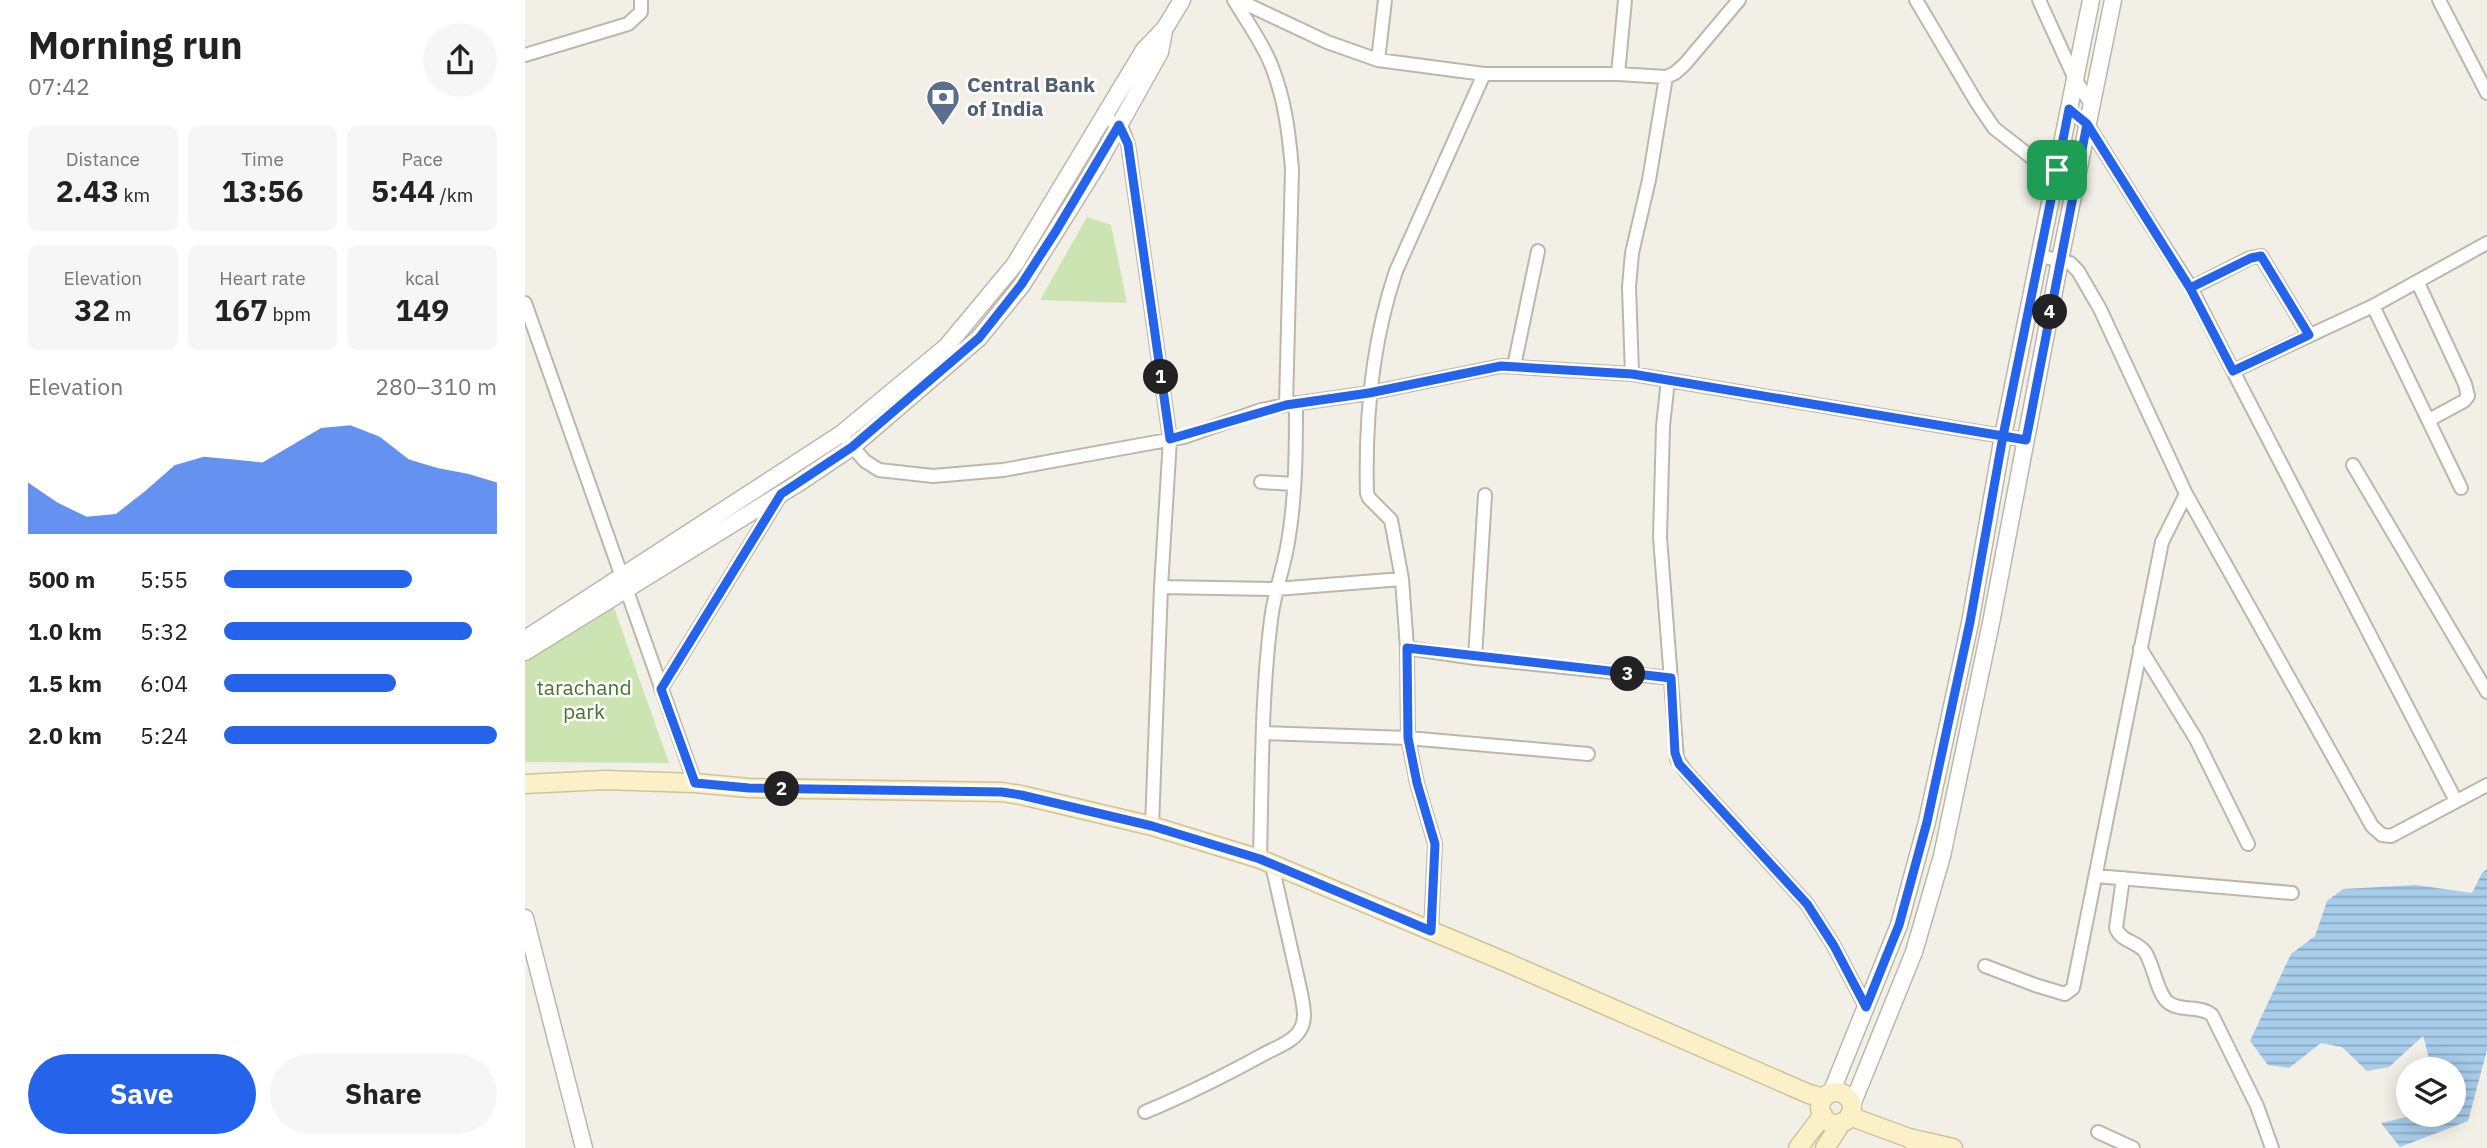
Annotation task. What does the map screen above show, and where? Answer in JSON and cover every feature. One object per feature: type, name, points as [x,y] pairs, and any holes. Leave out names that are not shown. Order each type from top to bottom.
[{"type":"main road","points":[[525,784],[605,780],[749,788],[1002,792],[1152,826],[1266,862],[1809,1094],[1826,1102],[1833,1123],[1848,1115]]},
{"type":"main road","points":[[1798,1148],[1826,1102],[1844,1094],[1848,1115],[1825,1148]]},
{"type":"main road","points":[[1848,1115],[1915,1143],[1953,1148]]},
{"type":"street","points":[[525,55],[628,24],[641,12],[641,0]]},
{"type":"street","points":[[525,652],[623,584],[704,522],[841,433],[955,337],[1016,264],[1144,50],[1165,28],[1182,0]]},
{"type":"street","points":[[1236,0],[1327,42],[1378,60],[1484,74],[1618,74],[1666,77],[1685,64],[1739,0]]},
{"type":"street","points":[[1145,1112],[1201,1088],[1296,1036],[1302,1027],[1305,1014],[1266,862],[1264,733],[1271,621],[1288,542],[1294,484],[1291,404],[1292,169],[1284,106],[1271,65],[1236,0]]},
{"type":"street","points":[[1378,60],[1385,0]]},
{"type":"street","points":[[1618,74],[1625,0]]},
{"type":"street","points":[[1916,0],[1994,128],[2036,161],[2057,170]]},
{"type":"street","points":[[2039,0],[2075,79],[2091,104]]},
{"type":"street","points":[[1826,1102],[1899,925],[1927,822],[1970,622],[2003,436],[2091,0]]},
{"type":"street","points":[[1848,1115],[1914,952],[1942,856],[1991,624],[2060,260],[2113,0]]},
{"type":"street","points":[[2439,0],[2487,93]]},
{"type":"street","points":[[525,639],[714,536],[852,447],[979,338],[1006,306],[1056,231],[1160,52],[1165,28]]},
{"type":"street","points":[[1431,931],[1435,844],[1417,783],[1408,738],[1407,648],[1402,579],[1391,520],[1367,493],[1369,393],[1386,301],[1396,271],[1484,74]]},
{"type":"street","points":[[1632,374],[1629,287],[1632,253],[1649,180],[1666,77]]},
{"type":"street","points":[[2069,109],[2087,124],[2190,288],[2456,801]]},
{"type":"street","points":[[1104,117],[1119,125],[1128,144],[1170,439],[1161,587],[1152,826]]},
{"type":"street","points":[[2233,371],[2373,306],[2487,243]]},
{"type":"street","points":[[1514,366],[1538,251]]},
{"type":"street","points":[[2040,256],[2070,263],[2078,271],[2100,309],[2186,494],[2372,827],[2382,835],[2391,835],[2487,785]]},
{"type":"street","points":[[2190,288],[2251,258],[2261,256],[2309,335]]},
{"type":"street","points":[[2418,283],[2465,384],[2468,396],[2464,401],[2429,420]]},
{"type":"street","points":[[525,303],[695,783]]},
{"type":"street","points":[[2373,306],[2461,488]]},
{"type":"street","points":[[841,433],[865,461],[879,470],[933,476],[1003,470],[1170,439],[1291,404],[1369,393],[1493,367],[1514,366],[1632,374],[2026,440]]},
{"type":"street","points":[[1668,380],[1663,426],[1660,537],[1675,753],[1679,764],[1807,904],[1834,946],[1866,1007]]},
{"type":"street","points":[[2353,465],[2487,691]]},
{"type":"street","points":[[1261,482],[1294,484]]},
{"type":"street","points":[[661,689],[781,494]]},
{"type":"street","points":[[1985,966],[2065,994],[2073,988],[2162,542],[2186,494]]},
{"type":"street","points":[[1475,657],[1485,495]]},
{"type":"street","points":[[704,522],[714,536]]},
{"type":"street","points":[[1161,587],[1276,589],[1402,579]]},
{"type":"street","points":[[1407,648],[1671,678]]},
{"type":"street","points":[[2140,648],[2196,739],[2248,844]]},
{"type":"street","points":[[1264,733],[1408,738],[1588,754]]},
{"type":"street","points":[[2097,876],[2292,892]]},
{"type":"street","points":[[2123,878],[2116,928],[2118,933],[2147,954],[2165,1000],[2175,1006],[2207,1011],[2212,1015],[2257,1106],[2272,1148]]},
{"type":"street","points":[[525,918],[583,1148]]},
{"type":"street","points":[[2098,1132],[2133,1148]]},
{"type":"green space","points":[[1087,217],[1111,225],[1127,303],[1040,300]]},
{"type":"green space","name":"tarachand park","points":[[612,602],[669,763],[525,762],[525,652]]},
{"type":"water","points":[[2487,869],[2487,1050],[2468,1121],[2466,1122],[2466,1057],[2430,1057],[2423,1036],[2400,1057],[2396,1057],[2389,1067],[2367,1071],[2342,1047],[2321,1043],[2289,1068],[2268,1065],[2250,1041],[2291,954],[2315,936],[2327,901],[2343,889],[2416,885],[2472,893],[2482,873]]},
{"type":"water","points":[[2396,1119],[2396,1127],[2452,1127],[2400,1147],[2381,1123]]},
{"type":"place","name":"Central Bank of India","points":[[943,127]]},
{"type":"route","points":[[2057,170],[2003,436],[1632,374],[1501,366],[1369,393],[1261,410],[1184,437],[1170,439],[1128,144],[1119,125],[1096,167],[1021,285],[979,338],[852,447],[781,494],[661,689],[695,783],[749,788],[1002,792],[1021,795],[1152,826],[1260,859],[1431,931],[1435,844],[1417,783],[1408,738],[1407,648],[1671,678],[1675,753],[1679,764],[1807,904],[1834,946],[1866,1007],[1899,925],[1927,822],[1970,622],[2003,436],[2026,440],[2087,124],[2190,288],[2251,258],[2261,256],[2309,335],[2233,371],[2190,288],[2136,202],[2087,124],[2069,109],[2057,170]]}]
